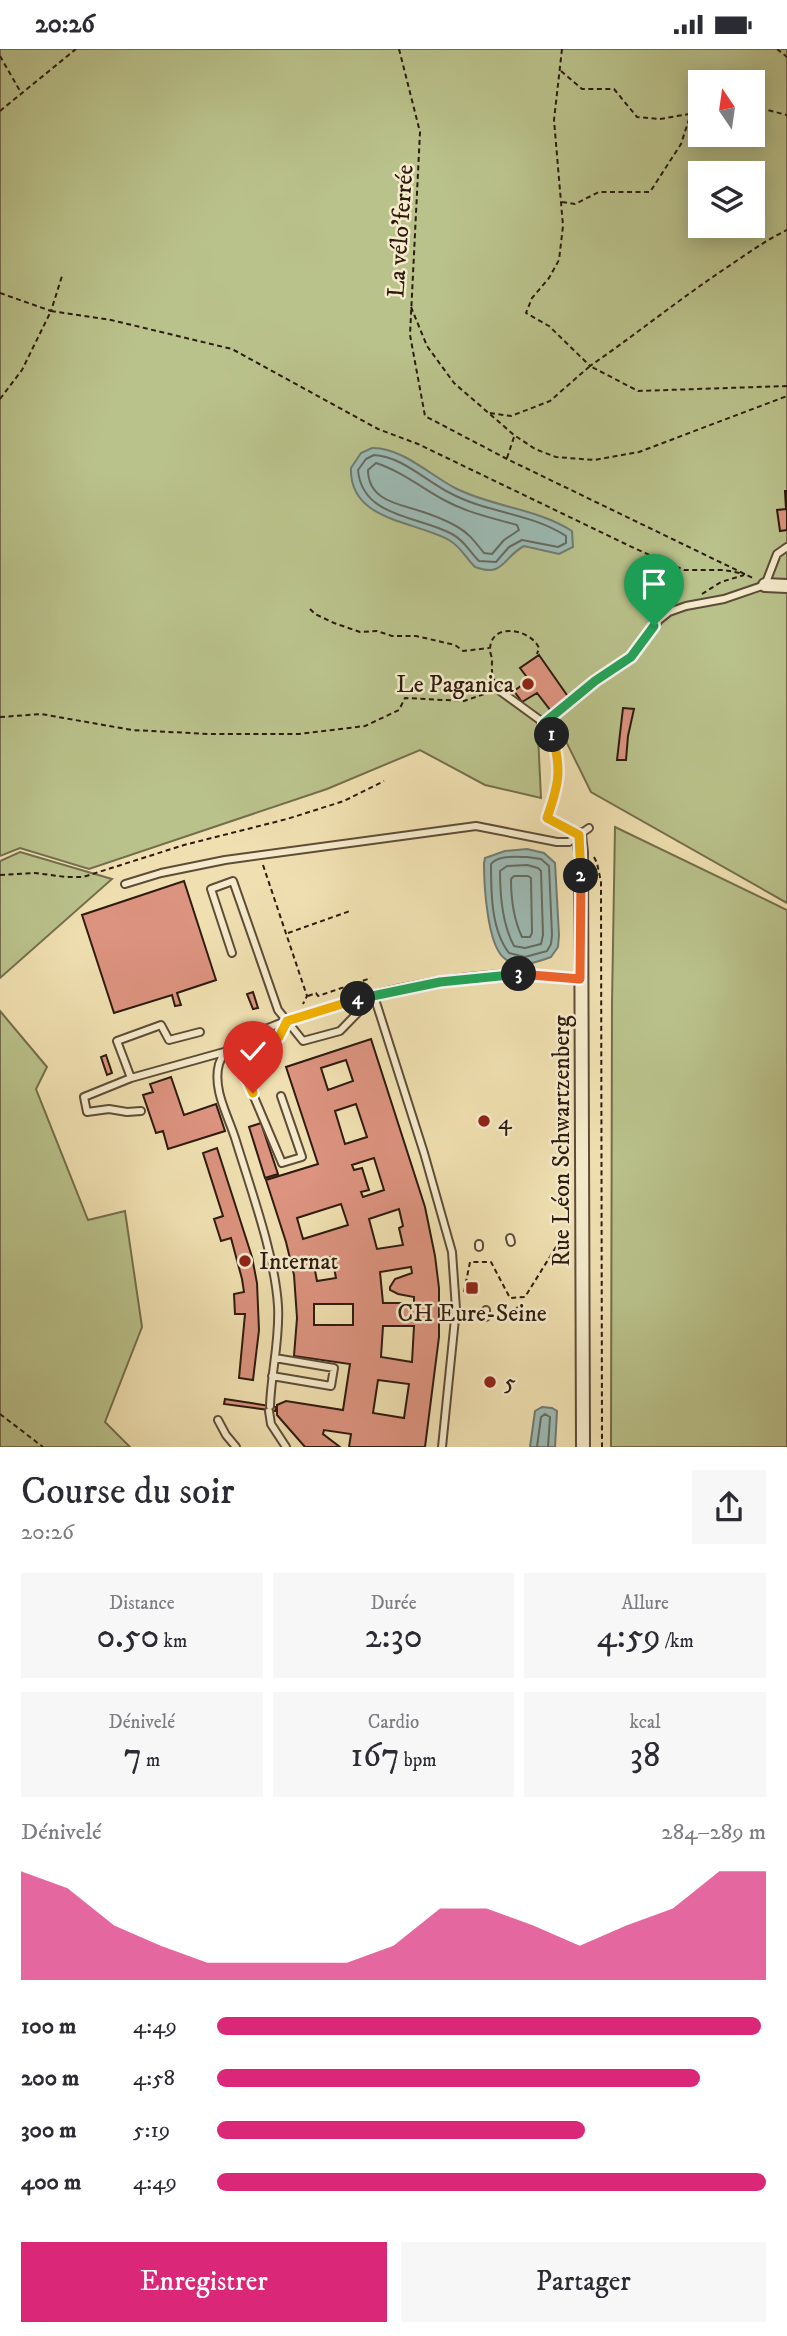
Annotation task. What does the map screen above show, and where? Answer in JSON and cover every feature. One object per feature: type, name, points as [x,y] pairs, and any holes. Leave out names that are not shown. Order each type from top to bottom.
[{"type":"street","points":[[765,585],[787,586]]},
{"type":"street","name":"Rue Léon Schwartzenberg","points":[[583,1447],[580,979],[581,852],[584,831]]},
{"type":"lane","points":[[544,723],[595,681],[631,657],[663,615],[686,606],[724,599],[765,585],[777,554],[787,547]]},
{"type":"lane","points":[[500,691],[544,723],[551,732],[558,759],[559,791],[547,818],[584,831]]},
{"type":"lane","points":[[125,884],[161,873],[225,860],[476,826],[556,842],[569,842],[584,831]]},
{"type":"lane","points":[[232,953],[211,889],[233,881],[274,1006],[303,1041],[340,1031],[374,996]]},
{"type":"lane","points":[[141,1111],[127,1112],[109,1108],[87,1112],[84,1097],[131,1078],[224,1052],[236,1042],[303,1015],[374,996],[507,974],[580,979]]},
{"type":"lane","points":[[374,996],[448,1231],[452,1252],[455,1299],[442,1447]]},
{"type":"lane","points":[[281,1096],[302,1157],[282,1163],[246,1078],[252,1057],[279,1037],[287,1021]]},
{"type":"lane","points":[[131,1078],[117,1041],[161,1025],[169,1040],[200,1032]]},
{"type":"lane","points":[[224,1052],[218,1073],[221,1097],[275,1281],[278,1308],[271,1424],[286,1447]]},
{"type":"lane","points":[[272,1376],[331,1386],[334,1368],[275,1358]]},
{"type":"lane","points":[[218,1420],[236,1447]]},
{"type":"path","points":[[0,111],[76,49]]},
{"type":"path","name":"La vélo'ferrée","points":[[399,49],[421,132],[410,335],[425,416],[507,459]]},
{"type":"path","points":[[562,49],[554,120],[563,226],[559,260],[549,278],[532,298],[526,313],[549,326],[590,366],[638,391],[787,386]]},
{"type":"path","points":[[777,49],[787,57]]},
{"type":"path","points":[[0,56],[21,93]]},
{"type":"path","points":[[560,71],[582,89],[614,89],[637,117],[660,119],[688,114]]},
{"type":"path","points":[[765,109],[787,115]]},
{"type":"path","points":[[561,201],[575,204],[598,192],[650,192],[681,144],[688,122]]},
{"type":"path","points":[[489,413],[511,416],[550,401],[590,366],[683,296],[769,238],[787,229]]},
{"type":"path","points":[[0,399],[22,370],[51,311],[62,276]]},
{"type":"path","points":[[0,293],[51,311],[111,320],[232,349],[378,429],[418,444],[636,549],[684,570],[724,570],[745,574]]},
{"type":"path","points":[[411,305],[427,346],[454,383],[514,435],[535,449],[556,457],[606,459],[651,449],[787,396]]},
{"type":"path","points":[[514,435],[507,459],[765,585]]},
{"type":"path","points":[[686,606],[721,582],[745,574]]},
{"type":"path","points":[[310,609],[334,624],[360,632],[377,631],[392,636],[416,636],[455,645],[463,651],[490,648]]},
{"type":"path","points":[[0,717],[41,714],[132,730],[183,733],[299,734],[365,726],[399,710],[405,698],[464,701],[500,691],[492,677],[490,648],[495,637],[504,631],[521,631],[537,641],[537,654]]},
{"type":"path","points":[[0,876],[35,873],[83,877],[184,845],[287,819],[344,801],[384,781]]},
{"type":"path","points":[[581,852],[591,853],[597,863],[601,882],[602,1447]]},
{"type":"path","points":[[263,865],[307,996]]},
{"type":"path","points":[[286,933],[349,911]]},
{"type":"path","points":[[303,1015],[301,1008],[307,996],[316,993],[318,996],[371,978]]},
{"type":"path","points":[[455,1299],[463,1299],[470,1262],[491,1262],[510,1298],[525,1297],[564,1234]]},
{"type":"path","points":[[0,1414],[43,1447]]},
{"type":"green space","points":[[0,49],[787,49],[787,903],[591,792],[558,725],[538,735],[541,798],[485,785],[420,750],[327,789],[89,869],[20,848],[0,856]]},
{"type":"green space","points":[[615,827],[787,910],[787,1447],[611,1447]]},
{"type":"green space","points":[[20,852],[112,879],[0,978],[0,861]]},
{"type":"green space","points":[[0,1011],[47,1067],[36,1089],[88,1220],[125,1211],[142,1327],[105,1422],[130,1447],[0,1447]]},
{"type":"water","points":[[372,448],[394,452],[445,483],[469,494],[558,523],[572,531],[573,547],[559,554],[524,546],[498,568],[485,570],[475,567],[449,540],[386,517],[361,499],[353,486],[351,468],[361,453]]},
{"type":"water","points":[[527,849],[544,853],[555,863],[558,947],[551,957],[533,963],[515,964],[498,951],[490,927],[484,863],[485,858],[505,851]]},
{"type":"water","points":[[542,1407],[557,1411],[555,1447],[530,1447],[535,1411]]},
{"type":"building","points":[[787,491],[787,530],[780,531],[777,510],[786,509]]},
{"type":"building","points":[[539,655],[569,698],[551,711],[537,693],[522,702],[514,691],[529,680],[520,668]]},
{"type":"building","points":[[623,708],[634,709],[626,760],[617,760]]},
{"type":"building","points":[[184,881],[216,980],[177,993],[181,1005],[175,1006],[172,995],[114,1013],[82,915]]},
{"type":"building","points":[[253,992],[258,1008],[253,1009],[247,994]]},
{"type":"building","points":[[371,1039],[425,1207],[435,1256],[439,1288],[439,1337],[425,1447],[349,1447],[351,1434],[324,1430],[323,1434],[340,1447],[305,1447],[277,1415],[277,1405],[286,1401],[343,1410],[350,1364],[294,1356],[297,1318],[294,1275],[266,1180],[318,1164],[286,1067]],"holes":[[[346,1060],[353,1081],[328,1090],[321,1068]],[[356,1104],[367,1137],[345,1144],[335,1111]],[[374,1158],[384,1190],[363,1197],[361,1192],[369,1190],[362,1168],[354,1170],[352,1165]],[[341,1204],[348,1225],[303,1239],[297,1218]],[[399,1209],[403,1245],[377,1249],[369,1219]],[[332,1257],[336,1278],[317,1281],[313,1260]],[[411,1267],[412,1273],[395,1279],[390,1290],[414,1297],[414,1303],[383,1303],[380,1272]],[[314,1304],[353,1304],[353,1325],[314,1325]],[[383,1326],[414,1326],[412,1362],[381,1357]],[[378,1380],[409,1384],[404,1418],[373,1413]]]},
{"type":"building","points":[[106,1055],[112,1073],[107,1075],[101,1057]]},
{"type":"building","points":[[171,1077],[184,1115],[216,1104],[225,1131],[168,1149],[163,1131],[156,1133],[143,1095],[153,1092],[150,1084]]},
{"type":"building","points":[[261,1123],[278,1174],[265,1178],[249,1127]]},
{"type":"building","name":"Internat","points":[[217,1148],[252,1257],[257,1283],[259,1330],[253,1380],[239,1378],[245,1314],[235,1314],[234,1294],[244,1292],[242,1279],[231,1238],[221,1241],[214,1219],[223,1216],[203,1153]]},
{"type":"building","points":[[225,1399],[276,1407],[276,1411],[224,1404]]},
{"type":"place","name":"Le Paganica","points":[[528,684]]},
{"type":"place","name":"4","points":[[484,1121]]},
{"type":"place","name":"Internat","points":[[245,1261]]},
{"type":"place","name":"CH Eure-Seine","points":[[472,1288]]},
{"type":"place","name":"5","points":[[490,1382]]},
{"type":"route","points":[[253,1093],[246,1078],[252,1057],[279,1037],[287,1021],[327,1007],[458,979],[537,974],[580,979],[579,835],[567,826],[547,818],[556,793],[559,767],[551,732],[544,723],[595,681],[631,657],[654,626]]}]
